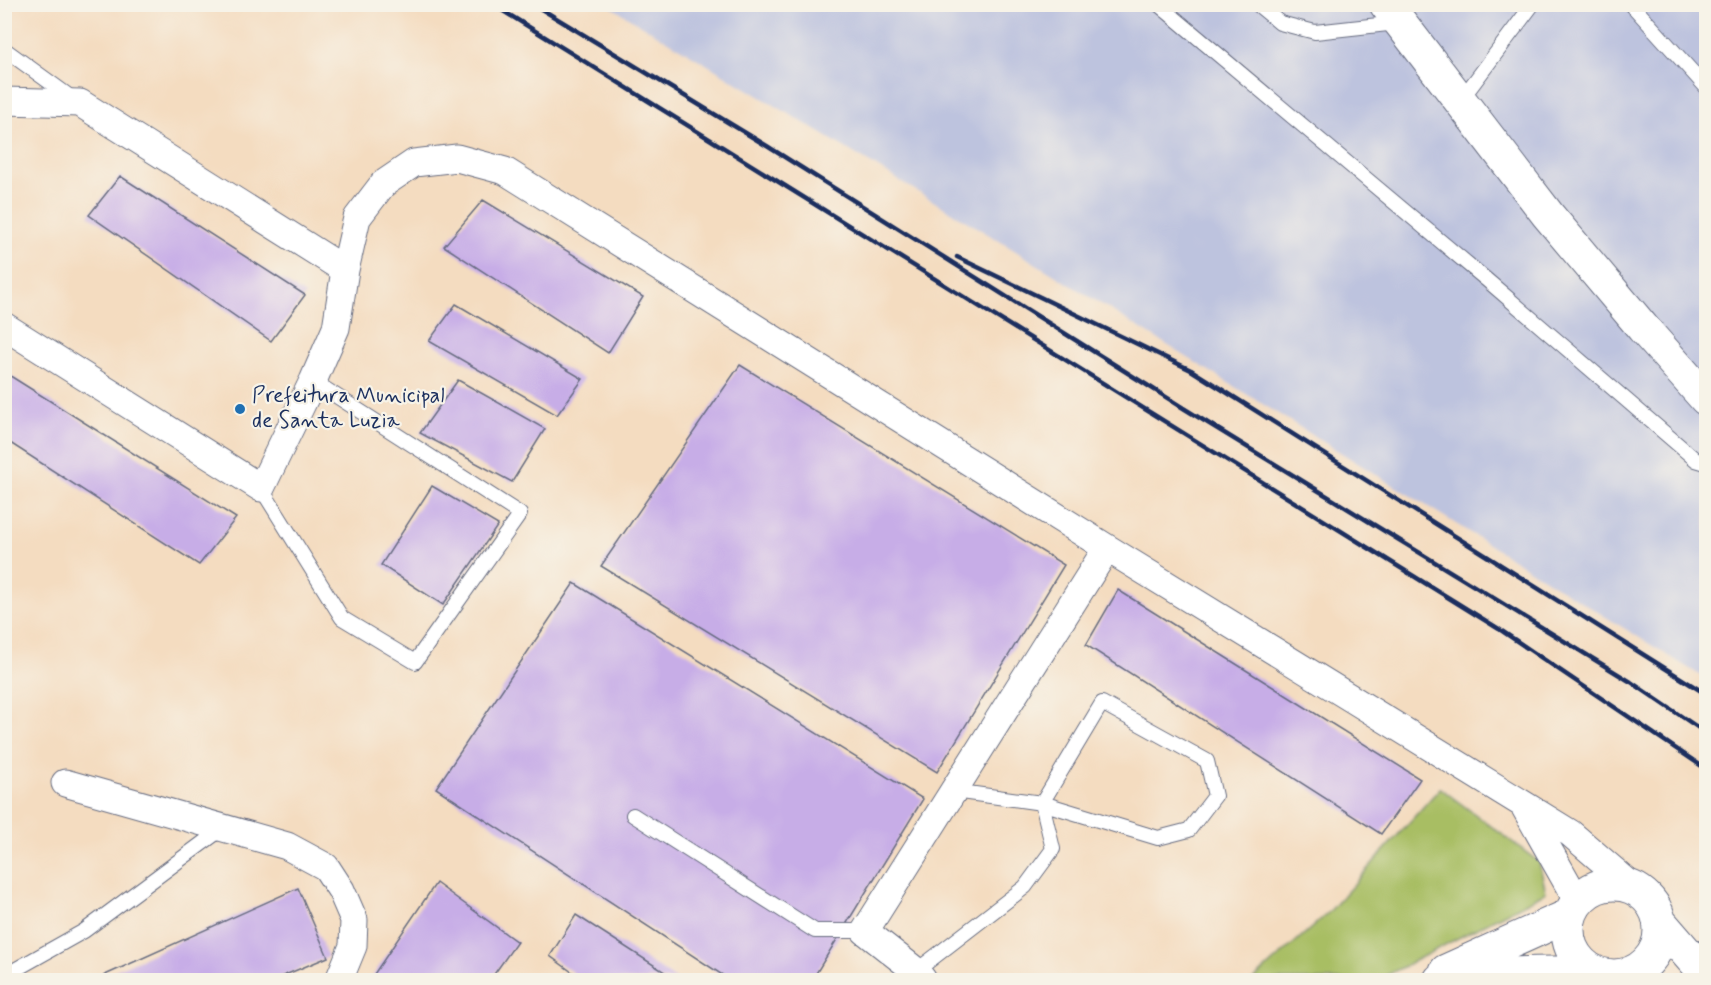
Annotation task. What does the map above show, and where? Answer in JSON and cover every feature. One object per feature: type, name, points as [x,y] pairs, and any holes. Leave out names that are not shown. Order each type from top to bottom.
[{"type":"street","points":[[1393,14],[1548,215],[1643,328],[1707,399]]},
{"type":"street","points":[[4,101],[80,104],[345,270]]},
{"type":"street","points":[[4,326],[261,488],[336,328],[345,270],[357,218],[383,184],[414,163],[457,158],[505,171],[1107,548],[1570,832],[1646,896],[1655,908],[1660,922],[1658,944],[1646,963],[1634,972],[1612,978],[1548,973],[1502,974],[1440,981]]},
{"type":"street","points":[[919,976],[865,932],[1107,548]]},
{"type":"street","points":[[64,783],[288,846],[326,867],[341,890],[354,920],[353,946],[339,981]]},
{"type":"street","points":[[1523,805],[1574,908],[1568,930],[1571,946],[1578,959],[1590,969],[1612,978]]},
{"type":"street","points":[[1424,981],[1574,908],[1589,891],[1603,885],[1619,884],[1634,888]]},
{"type":"street","points":[[1660,922],[1707,975]]},
{"type":"lane","points":[[1158,4],[1488,281],[1696,460],[1707,463]]},
{"type":"lane","points":[[1257,4],[1280,23],[1315,32],[1393,14]]},
{"type":"lane","points":[[1460,101],[1533,4]]},
{"type":"lane","points":[[1631,4],[1707,87]]},
{"type":"lane","points":[[4,49],[80,104]]},
{"type":"lane","points":[[261,488],[342,618],[415,662],[520,514],[313,381]]},
{"type":"lane","points":[[919,976],[1025,886],[1053,849],[1042,803],[1102,703],[1207,761],[1215,796],[1189,830],[1158,838],[1042,803],[953,791]]},
{"type":"lane","points":[[633,815],[815,931],[865,932]]},
{"type":"lane","points":[[4,976],[84,931],[223,828]]},
{"type":"shaded area","points":[[608,5],[1706,5],[1706,679],[1001,242]]},
{"type":"green space","points":[[1440,788],[1539,862],[1546,892],[1378,980],[1253,980],[1329,912]]},
{"type":"building","points":[[120,176],[305,295],[271,341],[89,215]]},
{"type":"building","points":[[483,200],[643,297],[608,353],[444,246]]},
{"type":"building","points":[[456,304],[583,379],[557,415],[429,341]]},
{"type":"building","points":[[740,365],[1064,565],[937,772],[601,566]]},
{"type":"building","points":[[4,372],[236,518],[199,565],[4,439]]},
{"type":"building","points":[[458,380],[545,429],[512,482],[420,433]]},
{"type":"building","points":[[432,486],[498,525],[443,605],[381,565]]},
{"type":"building","points":[[574,583],[923,799],[812,980],[730,980],[436,788]]},
{"type":"building","points":[[1118,590],[1420,779],[1381,834],[1086,645]]},
{"type":"building","points":[[436,883],[517,942],[490,980],[370,980]]},
{"type":"building","points":[[298,888],[328,957],[273,980],[94,980]]},
{"type":"building","points":[[576,915],[677,980],[583,980],[550,956]]},
{"type":"railway","points":[[492,4],[1499,629],[1706,769]]},
{"type":"railway","points":[[533,4],[767,146],[1185,409],[1631,682],[1706,733]]},
{"type":"railway","points":[[957,257],[1191,370],[1706,694]]},
{"type":"place","name":"Prefeitura Municipal de Santa Luzia","points":[[240,409]]}]
